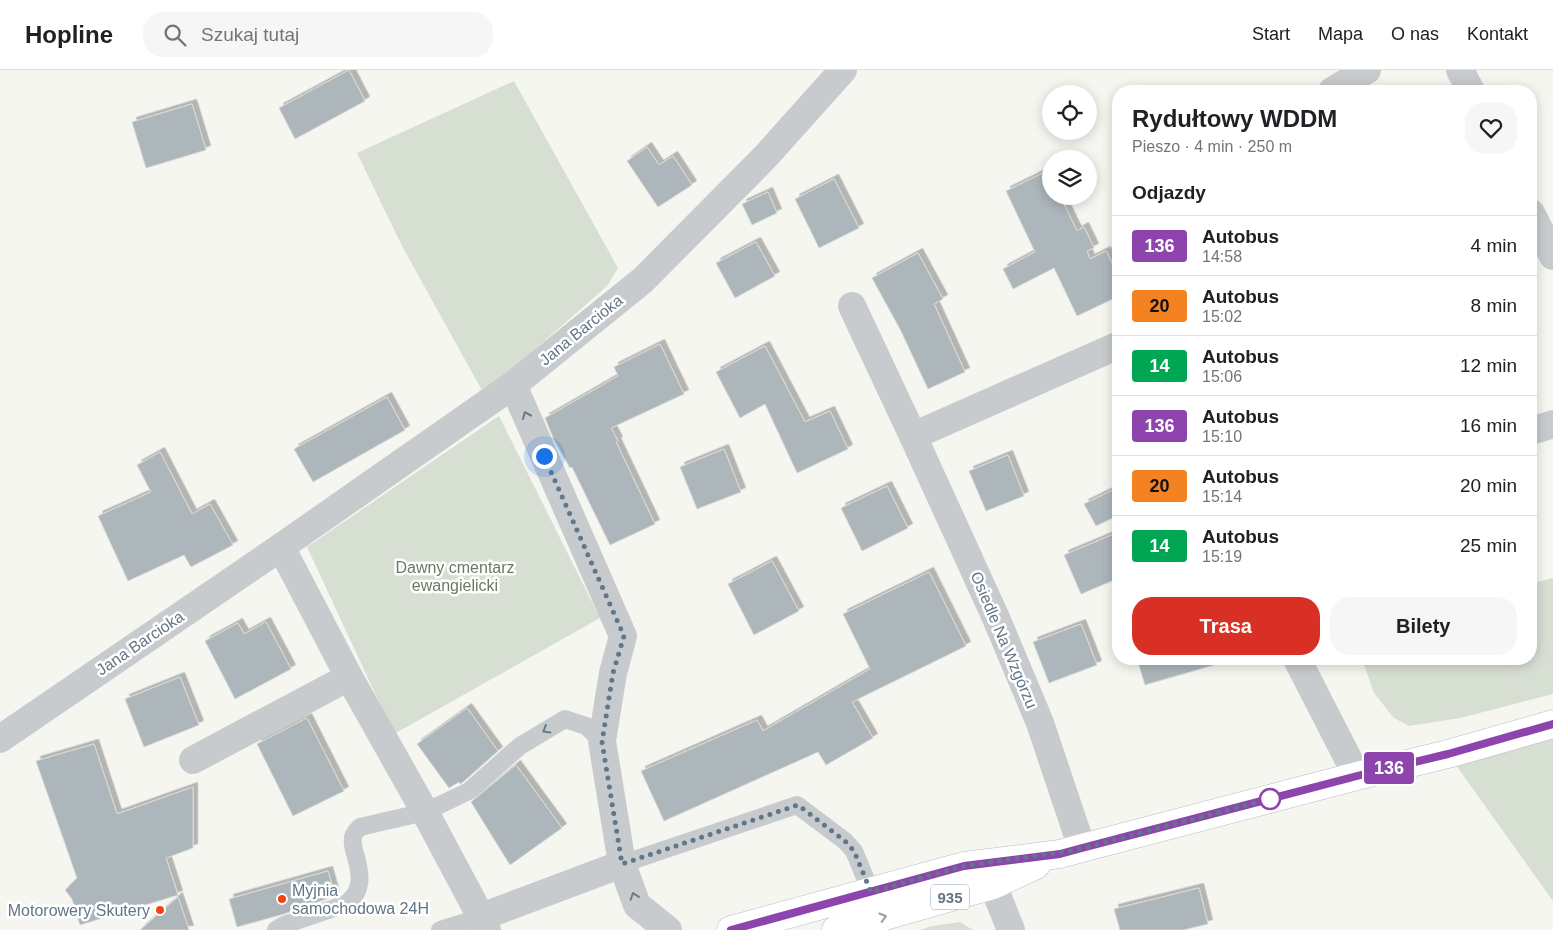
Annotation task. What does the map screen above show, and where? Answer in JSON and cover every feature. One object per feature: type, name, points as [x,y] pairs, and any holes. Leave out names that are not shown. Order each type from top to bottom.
[{"type":"main road","name":"935","points":[[731,930],[964,866],[1071,851],[1448,754],[1553,724]]},
{"type":"main road","name":"935","points":[[836,930],[993,885],[1071,851]]},
{"type":"street","name":"Jana Barcioka","points":[[0,739],[281,547],[513,385],[643,280],[766,156],[843,70]]},
{"type":"street","points":[[1342,85],[1367,70]]},
{"type":"street","points":[[1460,70],[1468,85]]},
{"type":"street","points":[[1537,225],[1553,256]]},
{"type":"street","name":"Osiedle Na Wzgórzu","points":[[852,306],[996,618],[1040,723],[1071,851]]},
{"type":"street","points":[[913,436],[1112,348]]},
{"type":"street","points":[[513,385],[624,636],[613,673],[602,742],[622,864],[637,905],[668,930]]},
{"type":"street","points":[[1537,429],[1553,424]]},
{"type":"street","points":[[281,547],[349,677],[425,812],[484,923],[622,864]]},
{"type":"street","points":[[1300,665],[1357,776]]},
{"type":"street","points":[[193,760],[349,677]]},
{"type":"street","points":[[993,885],[1011,930]]},
{"type":"lane","points":[[276,930],[284,925],[346,904],[354,898],[360,881],[353,846],[353,835],[360,827],[425,812],[470,791],[520,746],[565,719],[586,726],[602,742]]},
{"type":"lane","points":[[622,864],[798,805],[845,841],[854,851],[871,892]]},
{"type":"lane","points":[[440,930],[484,923]]},
{"type":"green space","points":[[514,81],[618,268],[607,286],[484,394],[402,246],[357,153]]},
{"type":"green space","name":"Dawny cmentarz ewangielicki","points":[[499,416],[600,618],[394,734],[307,547]]},
{"type":"green space","points":[[1553,578],[1553,694],[1460,718],[1409,726],[1394,718],[1374,693],[1364,665],[1537,665],[1537,582]]},
{"type":"green space","points":[[1553,724],[1553,901],[1448,754]]},
{"type":"green space","points":[[960,922],[973,930],[920,930],[932,926]]},
{"type":"building","points":[[349,70],[365,101],[295,139],[279,108]]},
{"type":"building","points":[[192,104],[206,150],[146,168],[132,122]]},
{"type":"building","points":[[647,147],[659,165],[673,156],[692,185],[658,207],[627,161]]},
{"type":"building","points":[[1042,173],[1042,205],[1064,205],[1077,231],[1084,227],[1094,248],[1087,251],[1090,259],[1106,251],[1112,263],[1112,299],[1077,316],[1054,268],[1013,289],[1003,269],[1035,252],[1006,191]]},
{"type":"building","points":[[834,179],[859,228],[819,248],[795,199]]},
{"type":"building","points":[[768,192],[777,213],[752,225],[742,204]]},
{"type":"building","points":[[756,242],[775,276],[735,298],[716,263]]},
{"type":"building","points":[[918,253],[943,299],[934,304],[965,372],[928,389],[901,331],[872,278]]},
{"type":"building","points":[[660,344],[684,394],[611,428],[655,524],[610,545],[572,467],[570,468],[554,440],[545,418],[618,376],[614,367]]},
{"type":"building","points":[[765,346],[805,422],[830,411],[848,449],[797,473],[765,404],[740,418],[716,372]]},
{"type":"building","points":[[387,397],[405,430],[313,482],[294,449]]},
{"type":"building","points":[[724,449],[741,492],[697,509],[680,467]]},
{"type":"building","points":[[160,452],[192,514],[210,504],[233,545],[191,567],[184,555],[128,581],[98,516],[151,492],[137,465]]},
{"type":"building","points":[[1008,455],[1024,496],[986,511],[969,471]]},
{"type":"building","points":[[887,486],[908,528],[862,551],[841,508]]},
{"type":"building","points":[[1112,490],[1112,518],[1096,526],[1084,504]]},
{"type":"building","points":[[1112,535],[1112,581],[1081,594],[1064,555]]},
{"type":"building","points":[[772,561],[799,611],[754,635],[728,584]]},
{"type":"building","points":[[929,572],[966,646],[852,702],[873,738],[826,765],[818,752],[664,821],[641,771],[757,720],[763,731],[870,669],[843,614]]},
{"type":"building","points":[[266,622],[291,669],[235,699],[205,641],[238,623],[244,634]]},
{"type":"building","points":[[1081,624],[1097,665],[1049,683],[1033,642]]},
{"type":"building","points":[[1139,665],[1214,665],[1145,685]]},
{"type":"building","points":[[180,677],[199,725],[144,747],[125,699]]},
{"type":"building","points":[[467,708],[498,751],[463,782],[460,784],[459,782],[449,788],[417,744]]},
{"type":"building","points":[[307,718],[344,791],[293,816],[257,744]]},
{"type":"building","points":[[94,744],[117,814],[193,787],[193,848],[166,858],[178,895],[80,925],[72,899],[65,890],[77,878],[36,761]]},
{"type":"building","points":[[516,765],[562,828],[510,865],[471,802]]},
{"type":"building","name":"Myjnia samochodowa 24H","points":[[328,871],[335,896],[284,914],[237,927],[229,899]]},
{"type":"building","points":[[1199,888],[1208,924],[1183,930],[1120,930],[1114,909]]},
{"type":"building","points":[[178,897],[189,930],[140,930]]},
{"type":"bus line","name":"136","points":[[731,930],[964,866],[1060,854],[1448,754],[1553,724]]},
{"type":"place","name":"Myjnia samochodowa 24H","points":[[282,899]]},
{"type":"place","name":"Motorowery Skutery","points":[[160,910]]},
{"type":"route","points":[[544,456],[624,636],[613,673],[602,742],[622,864],[798,805],[845,841],[854,851],[871,892],[964,866],[1060,854],[1270,799]]}]
